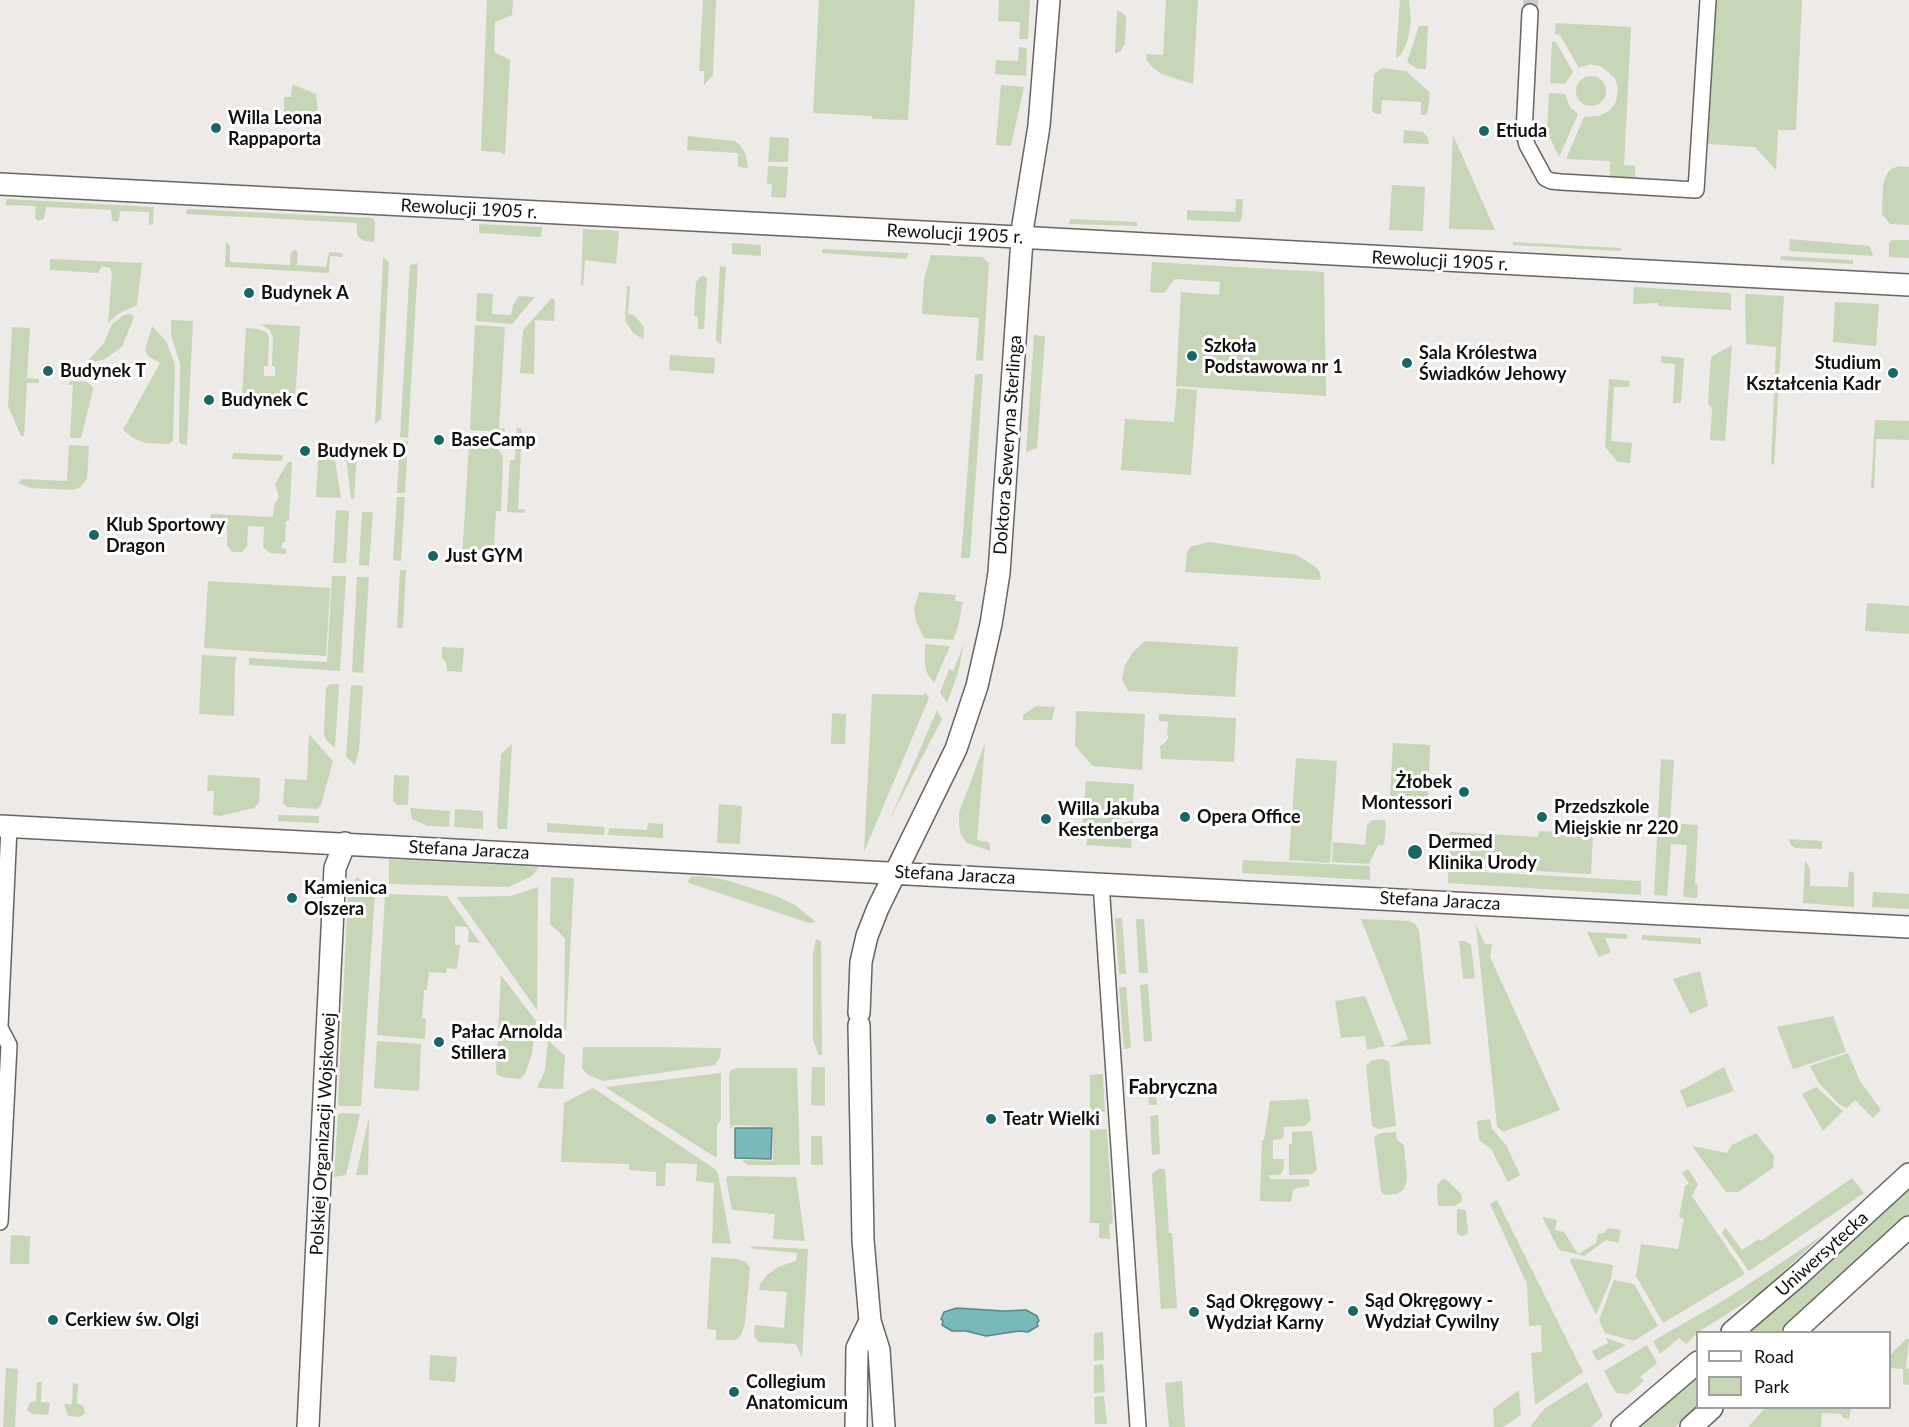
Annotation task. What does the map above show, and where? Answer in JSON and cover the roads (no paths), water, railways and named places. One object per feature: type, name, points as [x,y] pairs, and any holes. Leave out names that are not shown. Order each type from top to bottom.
[{"type":"street","name":"Doktora Seweryna Sterlinga","points":[[884,1427],[879,1350],[870,1321],[862,1234],[860,971],[865,944],[875,915],[956,749],[983,665],[999,573],[1022,237],[1039,126],[1049,0]]},
{"type":"street","points":[[1530,12],[1524,133],[1527,145],[1545,178],[1561,182],[1696,190],[1708,0]]},
{"type":"street","name":"Rewolucji 1905 r.","points":[[0,184],[1909,285]]},
{"type":"street","points":[[0,1222],[9,1046],[0,1027],[4,826]]},
{"type":"street","name":"Stefana Jaracza","points":[[4,826],[1909,927]]},
{"type":"street","name":"Polskiej Organizacji Wojskowej","points":[[308,1427],[335,868],[345,843]]},
{"type":"street","points":[[1101,883],[1138,1427]]},
{"type":"street","name":"Uniwersytecka","points":[[1733,1331],[1800,1274],[1909,1174]]},
{"type":"street","points":[[1795,1331],[1909,1227]]},
{"type":"street","points":[[856,1427],[857,1348],[870,1321]]},
{"type":"street","points":[[1622,1427],[1696,1364]]},
{"type":"street","points":[[1691,1427],[1710,1409]]},
{"type":"water","points":[[735,1128],[772,1128],[771,1159],[735,1158]]},
{"type":"water","points":[[957,1308],[1026,1310],[1037,1316],[1039,1321],[1038,1326],[1028,1332],[1019,1331],[986,1336],[966,1331],[952,1331],[942,1325],[941,1319],[944,1312]]},
{"type":"tunnel","points":[[1530,12],[1531,0]]},
{"type":"place","name":"Willa Leona Rappaporta","points":[[216,128]]},
{"type":"place","name":"Etiuda","points":[[1484,131]]},
{"type":"place","name":"Budynek A","points":[[249,293]]},
{"type":"place","name":"Szkoła Podstawowa nr 1","points":[[1192,356]]},
{"type":"place","name":"Sala Królestwa Świadków Jehowy","points":[[1407,363]]},
{"type":"place","name":"Budynek T","points":[[48,371]]},
{"type":"place","name":"Studium Kształcenia Kadr","points":[[1893,373]]},
{"type":"place","name":"Budynek C","points":[[209,400]]},
{"type":"place","name":"BaseCamp","points":[[439,440]]},
{"type":"place","name":"Budynek D","points":[[305,451]]},
{"type":"place","name":"Klub Sportowy Dragon","points":[[94,535]]},
{"type":"place","name":"Just GYM","points":[[433,556]]},
{"type":"place","name":"Żłobek Montessori","points":[[1464,792]]},
{"type":"place","name":"Opera Office","points":[[1185,817]]},
{"type":"place","name":"Przedszkole Miejskie nr 220","points":[[1542,817]]},
{"type":"place","name":"Willa Jakuba Kestenberga","points":[[1046,819]]},
{"type":"place","name":"Dermed Klinika Urody","points":[[1415,852]]},
{"type":"place","name":"Kamienica Olszera","points":[[292,898]]},
{"type":"place","name":"Pałac Arnolda Stillera","points":[[439,1042]]},
{"type":"place","name":"Teatr Wielki","points":[[991,1119]]},
{"type":"place","name":"Sąd Okręgowy - Wydział Cywilny","points":[[1353,1311]]},
{"type":"place","name":"Sąd Okręgowy - Wydział Karny","points":[[1194,1312]]},
{"type":"place","name":"Cerkiew św. Olgi","points":[[53,1320]]},
{"type":"place","name":"Collegium Anatomicum","points":[[734,1392]]},
{"type":"district","name":"Fabryczna","points":[[1173,1088]]}]
